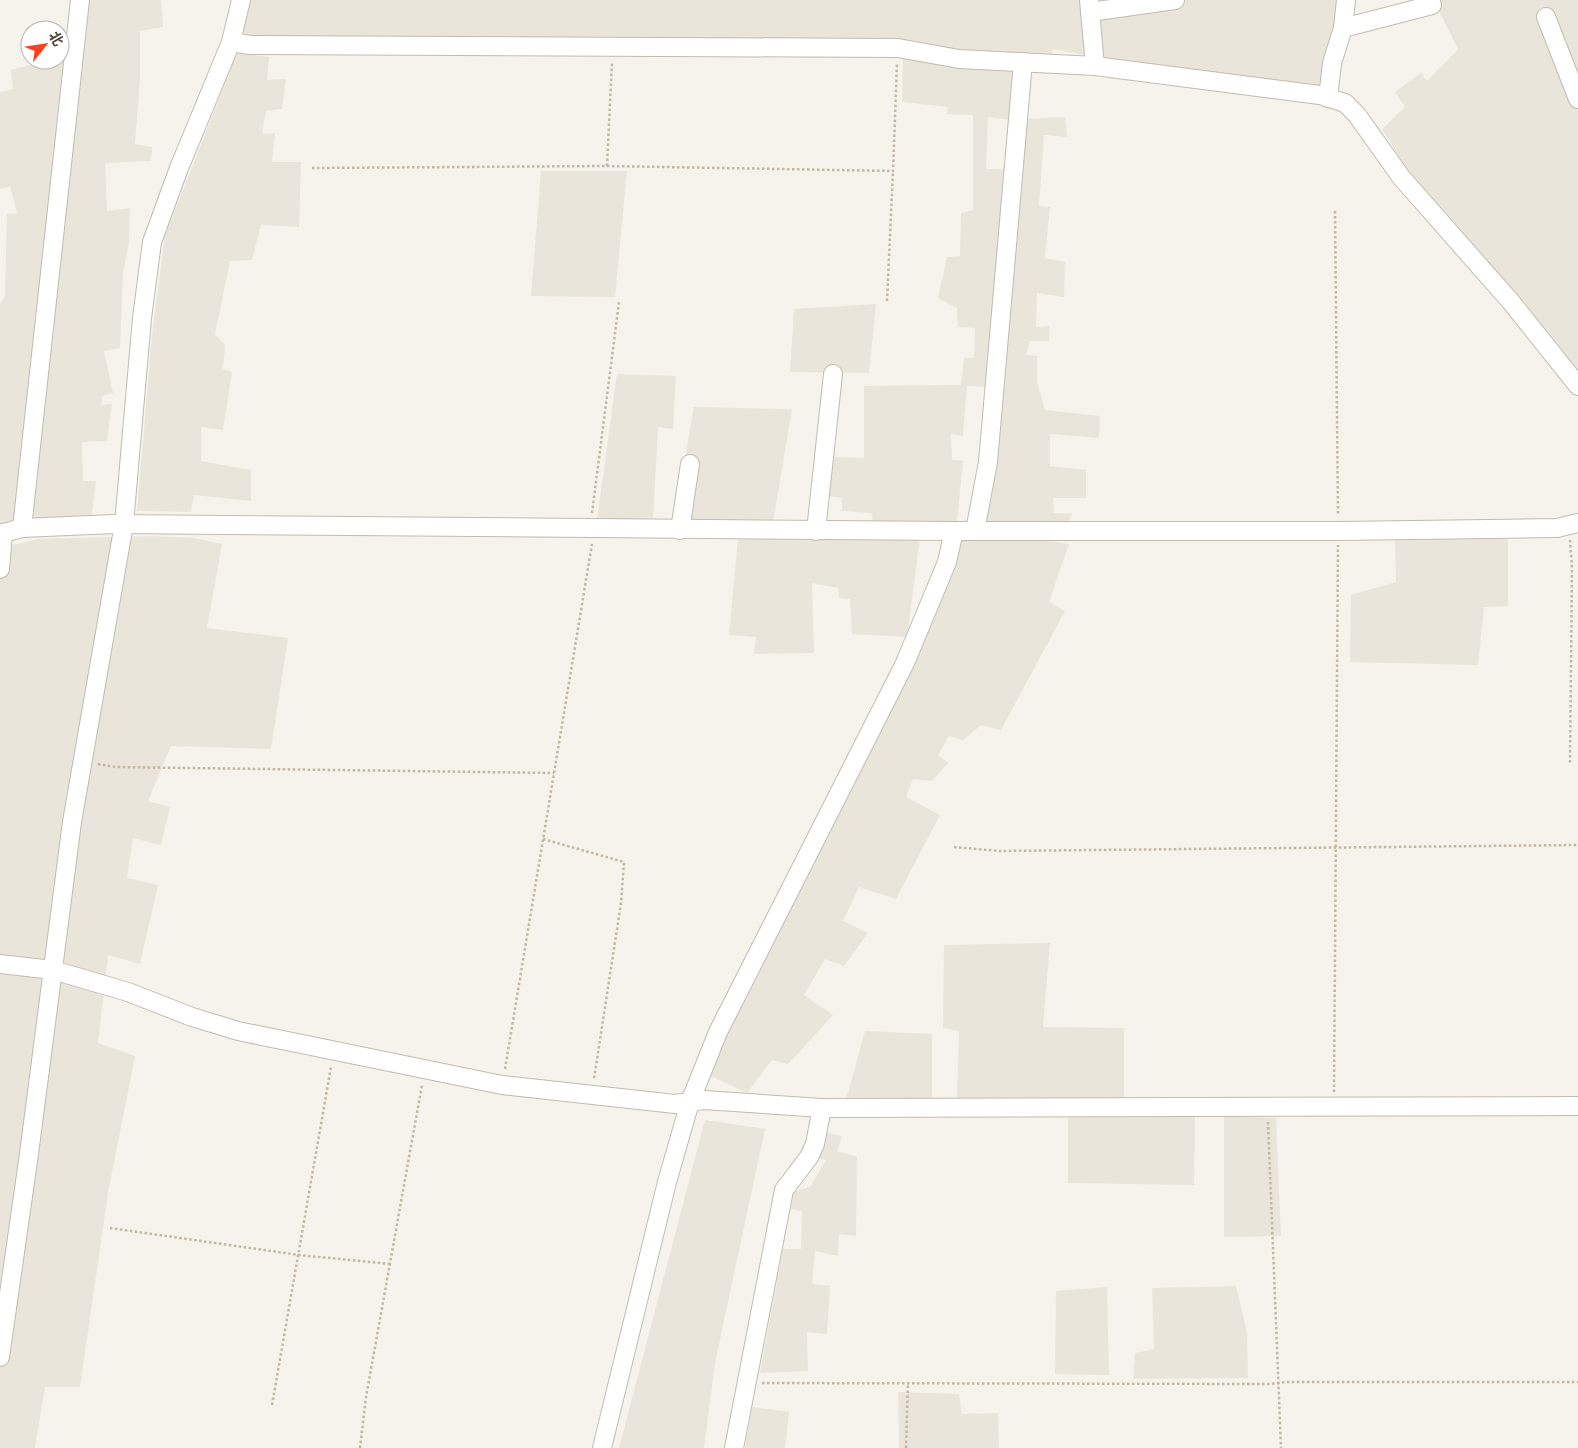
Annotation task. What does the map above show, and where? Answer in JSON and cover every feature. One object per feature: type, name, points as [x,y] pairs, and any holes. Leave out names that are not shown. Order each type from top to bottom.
[{"type":"street","points":[[22,528],[80,0]]},
{"type":"street","points":[[0,1357],[49,970],[120,524],[152,242],[179,168],[231,42],[241,0]]},
{"type":"street","points":[[1095,66],[1090,6],[1175,0]]},
{"type":"street","points":[[1328,98],[1332,63],[1343,28],[1346,0]]},
{"type":"street","points":[[1343,28],[1432,5]]},
{"type":"street","points":[[1546,17],[1578,99]]},
{"type":"street","points":[[231,42],[250,45],[898,48],[959,59],[1095,66],[1328,98],[1345,103],[1357,115],[1401,177],[1510,302],[1578,386]]},
{"type":"street","points":[[975,531],[988,462],[1023,62]]},
{"type":"street","points":[[816,531],[833,374]]},
{"type":"street","points":[[680,530],[690,464]]},
{"type":"street","points":[[0,569],[1,534],[22,528],[76,524],[816,531],[1338,531],[1557,528],[1574,524]]},
{"type":"street","points":[[602,1448],[667,1182],[690,1102],[718,1032],[905,663],[947,562],[954,531]]},
{"type":"street","points":[[0,964],[49,970],[128,992],[192,1017],[238,1032],[502,1085],[675,1104],[704,1100],[814,1108],[1578,1106]]},
{"type":"street","points":[[734,1448],[784,1190],[809,1157],[815,1144],[814,1108]]},
{"type":"path","points":[[606,166],[613,47]]},
{"type":"path","points":[[887,301],[898,48]]},
{"type":"path","points":[[312,168],[606,166],[892,171]]},
{"type":"path","points":[[1334,1107],[1338,531],[1335,211]]},
{"type":"path","points":[[502,1085],[592,542],[591,529],[619,302]]},
{"type":"path","points":[[1570,763],[1574,524]]},
{"type":"path","points":[[83,762],[115,766],[554,773]]},
{"type":"path","points":[[543,839],[624,862],[621,903],[591,1095]]},
{"type":"path","points":[[954,847],[999,852],[1337,846],[1578,845]]},
{"type":"path","points":[[272,1405],[334,1051]]},
{"type":"path","points":[[360,1448],[366,1397],[425,1069]]},
{"type":"path","points":[[1268,1108],[1281,1448]]},
{"type":"path","points":[[110,1228],[299,1255],[390,1264]]},
{"type":"path","points":[[746,1383],[1578,1382]]},
{"type":"path","points":[[906,1448],[908,1383]]},
{"type":"shaded area","points":[[88,0],[161,0],[163,27],[140,31],[140,78],[135,144],[152,147],[151,161],[105,163],[107,211],[130,208],[129,242],[123,273],[120,348],[104,351],[113,393],[102,396],[102,405],[112,404],[107,441],[82,442],[83,481],[96,481],[92,516],[29,518]]},
{"type":"shaded area","points":[[248,0],[1340,0],[1340,12],[1321,89],[1102,60],[1053,49],[1051,57],[248,38],[242,29]]},
{"type":"shaded area","points":[[1414,0],[1578,0],[1578,373],[1409,173],[1382,129],[1405,107],[1395,92],[1421,73],[1427,81],[1458,49],[1439,11],[1417,18]]},
{"type":"shaded area","points":[[237,53],[269,57],[267,80],[286,79],[282,109],[266,111],[262,134],[275,133],[272,162],[301,162],[299,227],[261,225],[252,260],[230,261],[215,334],[225,345],[223,369],[232,372],[223,430],[201,427],[201,461],[251,470],[251,501],[194,495],[191,512],[137,511],[152,335],[165,236]]},
{"type":"shaded area","points":[[917,57],[1017,68],[1010,120],[988,117],[986,169],[1005,169],[988,387],[967,386],[963,436],[951,434],[952,460],[963,461],[957,523],[873,524],[872,513],[842,511],[842,498],[827,496],[833,457],[864,458],[864,386],[961,385],[964,358],[974,358],[975,328],[958,327],[957,308],[938,298],[947,257],[960,256],[961,213],[973,210],[973,115],[947,114],[948,107],[902,102],[903,58]]},
{"type":"shaded area","points":[[20,68],[20,70],[63,70],[15,524],[0,528],[0,304],[5,296],[7,214],[17,213],[10,186],[0,189],[0,92],[13,89],[11,70]]},
{"type":"shaded area","points":[[1065,117],[1067,137],[1044,135],[1039,206],[1050,207],[1045,258],[1065,262],[1064,297],[1037,293],[1036,327],[1049,326],[1049,341],[1030,341],[1026,355],[1037,356],[1037,382],[1045,410],[1100,416],[1099,438],[1050,434],[1050,466],[1086,470],[1086,498],[1053,498],[1054,513],[1072,514],[1068,523],[984,525],[1025,119]]},
{"type":"shaded area","points":[[541,171],[627,171],[615,297],[531,296]]},
{"type":"shaded area","points":[[876,304],[869,373],[790,372],[794,309]]},
{"type":"shaded area","points":[[617,374],[676,376],[673,429],[658,427],[653,518],[597,520]]},
{"type":"shaded area","points":[[694,407],[792,409],[773,523],[674,521]]},
{"type":"shaded area","points":[[153,536],[194,538],[222,544],[207,628],[288,638],[271,749],[171,746],[148,801],[170,807],[161,845],[133,838],[127,878],[158,885],[140,964],[108,955],[98,1043],[135,1056],[108,1193],[80,1387],[45,1387],[35,1448],[0,1448],[0,548],[38,539]]},
{"type":"shaded area","points":[[1395,537],[1508,537],[1508,606],[1484,607],[1478,665],[1350,662],[1351,595],[1396,582]]},
{"type":"shaded area","points":[[738,538],[920,538],[907,637],[852,634],[850,599],[839,598],[838,588],[812,583],[814,653],[754,654],[756,637],[729,635]]},
{"type":"shaded area","points":[[1037,539],[1069,544],[1049,602],[1065,611],[1001,730],[981,725],[963,740],[949,736],[938,755],[948,763],[932,781],[913,779],[906,797],[940,815],[896,899],[859,887],[843,921],[868,933],[844,966],[825,959],[804,995],[833,1015],[788,1064],[772,1060],[747,1093],[711,1076],[726,1032],[919,648],[944,594],[960,540]]},
{"type":"shaded area","points":[[1050,943],[1043,1027],[1124,1028],[1124,1098],[957,1098],[959,1031],[943,1028],[944,945]]},
{"type":"shaded area","points":[[865,1031],[932,1034],[932,1100],[846,1100]]},
{"type":"shaded area","points":[[1068,1115],[1195,1117],[1194,1185],[1068,1183]]},
{"type":"shaded area","points":[[1224,1116],[1276,1118],[1281,1236],[1224,1237]]},
{"type":"shaded area","points":[[705,1120],[765,1129],[715,1363],[704,1448],[619,1448]]},
{"type":"shaded area","points":[[824,1132],[842,1136],[837,1151],[857,1157],[856,1236],[839,1234],[838,1256],[815,1251],[812,1284],[830,1286],[827,1334],[807,1332],[808,1371],[760,1373],[783,1249],[801,1249],[802,1211],[791,1209],[794,1191],[810,1187],[826,1160],[814,1158]]},
{"type":"shaded area","points":[[1236,1286],[1247,1332],[1248,1378],[1133,1379],[1135,1353],[1154,1349],[1152,1288]]},
{"type":"shaded area","points":[[1107,1287],[1109,1375],[1055,1374],[1056,1291]]},
{"type":"shaded area","points":[[898,1392],[959,1394],[962,1414],[998,1413],[999,1448],[899,1448]]},
{"type":"shaded area","points":[[752,1407],[789,1412],[785,1448],[745,1448]]}]
